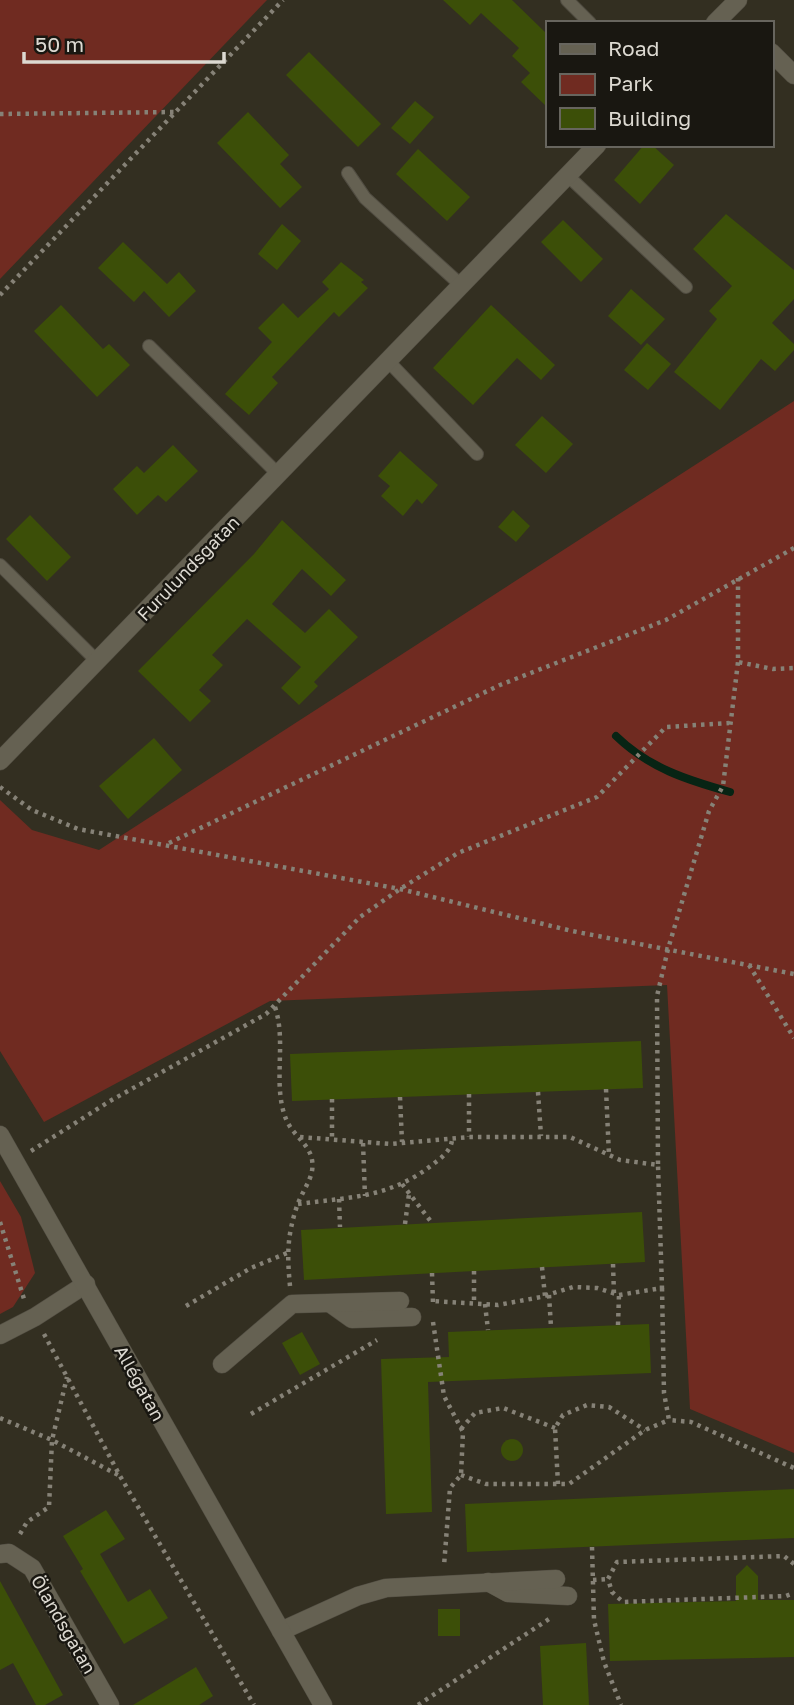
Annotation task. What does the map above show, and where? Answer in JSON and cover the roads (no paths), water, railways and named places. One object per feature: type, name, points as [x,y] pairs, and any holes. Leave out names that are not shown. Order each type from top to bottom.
[{"type":"street","points":[[717,21],[733,5],[741,21]]},
{"type":"street","points":[[773,54],[794,75]]},
{"type":"street","name":"Furulundsgatan","points":[[0,761],[595,147]]},
{"type":"street","name":"Allégatan","points":[[0,1135],[323,1705]]},
{"type":"street","points":[[0,1335],[86,1284]]},
{"type":"street","points":[[222,1364],[292,1304],[400,1301]]},
{"type":"street","points":[[331,1304],[352,1319],[412,1317]]},
{"type":"street","name":"Ölandsgatan","points":[[4,1554],[32,1568],[110,1705]]},
{"type":"street","points":[[281,1631],[367,1593],[386,1588],[442,1588],[488,1582],[556,1579]]},
{"type":"street","points":[[488,1582],[508,1593],[564,1603]]},
{"type":"lane","points":[[567,0],[588,21]]},
{"type":"lane","points":[[348,173],[365,198],[462,286]]},
{"type":"lane","points":[[568,176],[686,287]]},
{"type":"lane","points":[[149,346],[278,474]]},
{"type":"lane","points":[[389,362],[477,454]]},
{"type":"lane","points":[[0,565],[98,662]]},
{"type":"waterway","points":[[616,736],[655,765],[730,792]]}]
